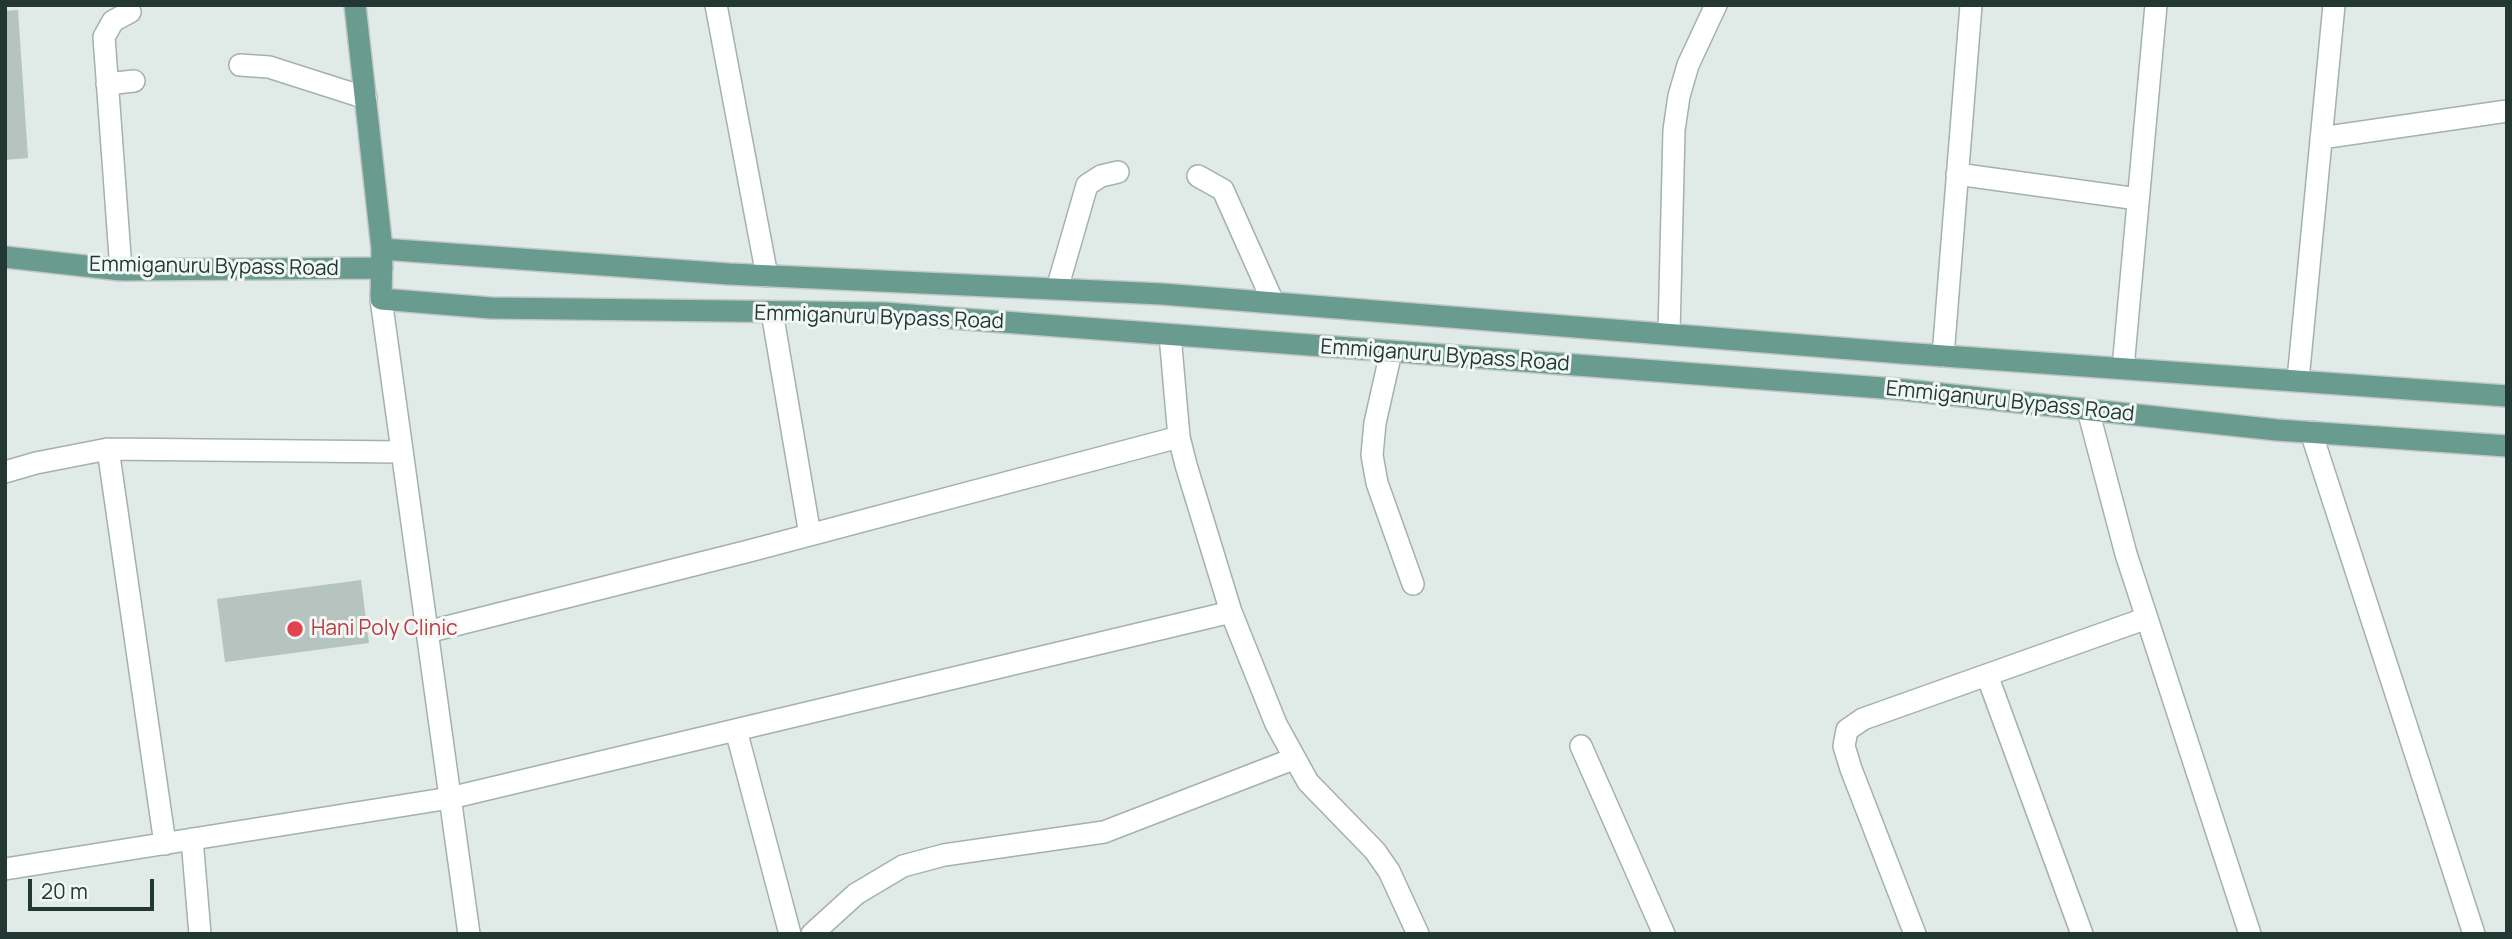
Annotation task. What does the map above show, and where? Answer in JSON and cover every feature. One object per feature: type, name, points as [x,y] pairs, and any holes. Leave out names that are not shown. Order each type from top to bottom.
[{"type":"main road","points":[[355,5],[382,259],[381,299]]},
{"type":"main road","name":"Emmiganuru Bypass Road","points":[[5,257],[121,270],[382,259],[1057,289],[1273,302],[1902,353],[2507,396]]},
{"type":"main road","name":"Emmiganuru Bypass Road","points":[[381,299],[491,308],[884,313],[1896,389],[2311,432],[2507,446]]},
{"type":"street","points":[[716,5],[767,276]]},
{"type":"street","points":[[1669,334],[1674,130],[1679,96],[1688,65],[1716,5]]},
{"type":"street","points":[[1943,356],[1971,5]]},
{"type":"street","points":[[2123,368],[2156,5]]},
{"type":"street","points":[[2298,380],[2334,5]]},
{"type":"street","points":[[121,270],[104,37],[113,21],[130,12]]},
{"type":"street","points":[[240,65],[269,66],[366,97]]},
{"type":"street","points":[[107,84],[134,80]]},
{"type":"street","points":[[2321,138],[2507,111]]},
{"type":"street","points":[[1057,289],[1087,185],[1101,176],[1118,173]]},
{"type":"street","points":[[1957,174],[2138,199]]},
{"type":"street","points":[[1198,176],[1223,190],[1273,302]]},
{"type":"street","points":[[381,299],[469,934]]},
{"type":"street","points":[[772,312],[810,535]]},
{"type":"street","points":[[1170,335],[1180,437],[1231,612],[1293,759],[1308,782],[1389,871],[1418,934]]},
{"type":"street","points":[[1391,352],[1375,423],[1372,455],[1377,483],[1413,584]]},
{"type":"street","points":[[2088,410],[2126,554],[2250,934]]},
{"type":"street","points":[[2311,432],[2474,934]]},
{"type":"street","points":[[427,632],[810,535],[1180,437]]},
{"type":"street","points":[[5,472],[108,449],[402,452]]},
{"type":"street","points":[[108,449],[165,844]]},
{"type":"street","points":[[5,869],[450,798],[1231,612]]},
{"type":"street","points":[[1915,934],[1851,769],[1844,746],[1847,730],[1863,719],[2147,618]]},
{"type":"street","points":[[1987,674],[2082,934]]},
{"type":"street","points":[[736,730],[790,934]]},
{"type":"street","points":[[1581,746],[1664,934]]},
{"type":"street","points":[[812,934],[856,894],[904,866],[944,855],[1104,832],[1293,759]]},
{"type":"street","points":[[192,839],[201,934]]},
{"type":"building","points":[[18,10],[28,158],[5,160],[5,11]]},
{"type":"building","points":[[361,580],[369,643],[225,662],[217,599]]},
{"type":"place","name":"Hani Poly Clinic","points":[[295,629]]}]
